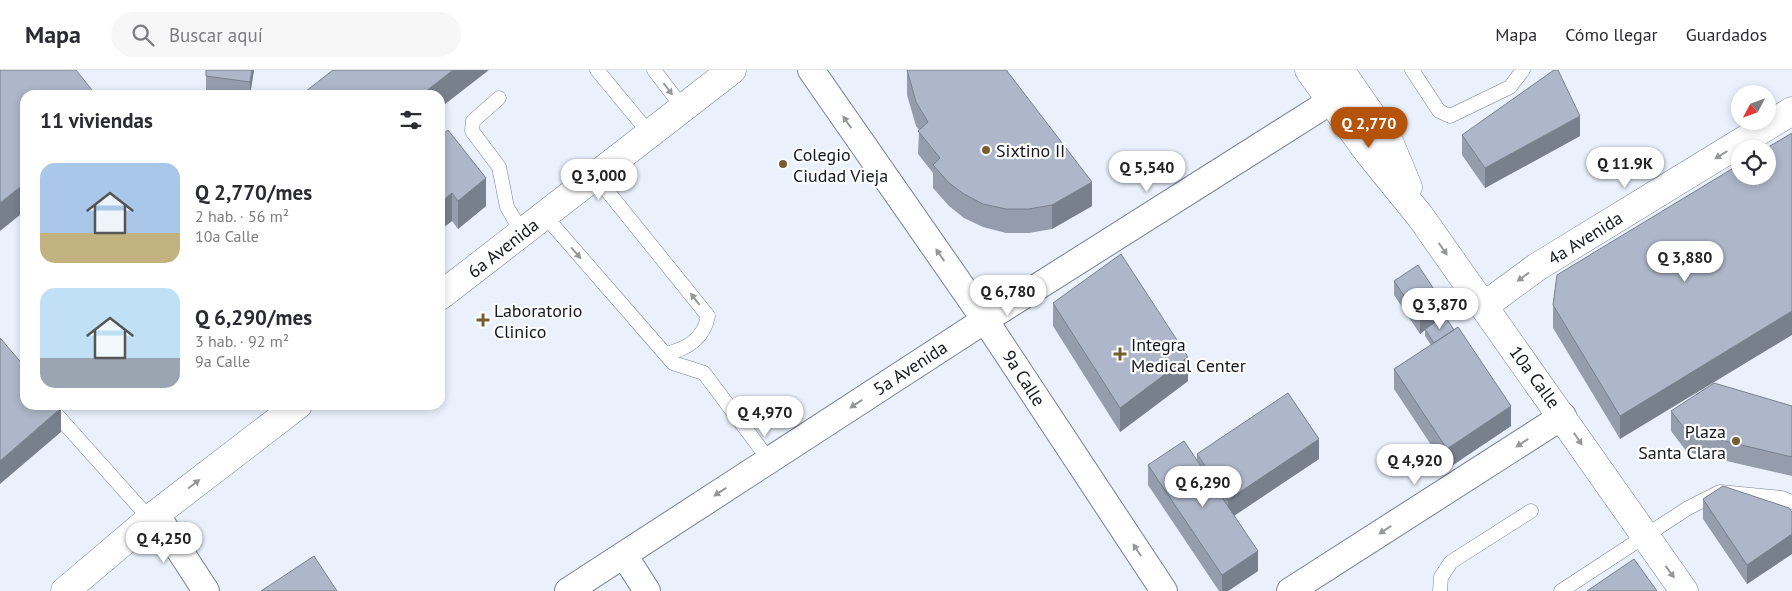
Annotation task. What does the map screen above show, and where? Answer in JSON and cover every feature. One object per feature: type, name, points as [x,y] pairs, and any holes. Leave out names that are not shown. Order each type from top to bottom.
[{"type":"main road","name":"6a Avenida","points":[[445,292],[523,234],[732,70]]},
{"type":"main road","name":"10a Calle","points":[[1309,70],[1368,152],[1420,216],[1563,416],[1645,538],[1684,591]]},
{"type":"main road","points":[[1340,70],[1388,139],[1420,216]]},
{"type":"main road","name":"4a Avenida","points":[[1484,306],[1537,267],[1792,111]]},
{"type":"main road","points":[[66,591],[153,517],[292,410]]},
{"type":"street","name":"9a Calle","points":[[811,70],[985,320],[1164,591]]},
{"type":"street","name":"5a Avenida","points":[[568,591],[985,320],[1331,101]]},
{"type":"street","points":[[1290,591],[1563,416]]},
{"type":"street","points":[[153,517],[206,591]]},
{"type":"street","points":[[624,555],[647,591]]},
{"type":"lane","points":[[597,70],[650,134]]},
{"type":"lane","points":[[654,70],[683,108]]},
{"type":"lane","points":[[1412,70],[1439,112],[1450,116],[1510,87],[1523,70]]},
{"type":"lane","points":[[499,98],[473,121],[472,131],[499,167],[507,207],[523,234]]},
{"type":"lane","points":[[596,177],[708,316],[706,330],[692,343],[679,351],[665,354]]},
{"type":"lane","points":[[545,216],[673,363],[704,372],[769,460]]},
{"type":"lane","points":[[53,410],[153,517]]},
{"type":"lane","points":[[1561,591],[1645,538],[1688,508],[1720,492],[1782,498],[1792,502]]},
{"type":"lane","points":[[1440,591],[1441,577],[1451,562],[1531,511]]},
{"type":"building","points":[[0,70],[76,70],[92,90],[20,90],[20,187],[0,203]]},
{"type":"building","points":[[206,70],[252,70],[250,82],[206,76]]},
{"type":"building","points":[[333,70],[453,70],[427,90],[307,90]]},
{"type":"building","name":"Sixtino II","points":[[907,70],[1007,70],[1092,182],[1052,205],[1029,209],[1006,209],[983,204],[964,194],[949,183],[933,165],[940,158],[918,131],[928,122],[916,102]]},
{"type":"building","points":[[1554,70],[1558,70],[1580,116],[1485,168],[1462,135]]},
{"type":"building","points":[[448,130],[486,178],[458,201],[452,193],[445,199],[445,132]]},
{"type":"building","points":[[1792,133],[1792,311],[1620,416],[1553,305],[1557,275],[1731,169],[1731,185],[1776,185],[1776,142]]},
{"type":"building","name":"Integra Medical Center","points":[[1121,254],[1188,357],[1120,408],[1053,303]]},
{"type":"building","points":[[1418,265],[1443,303],[1420,319],[1394,281]]},
{"type":"building","points":[[1445,316],[1454,330],[1434,343],[1425,329]]},
{"type":"building","points":[[1458,327],[1511,406],[1447,449],[1394,369]]},
{"type":"building","points":[[0,338],[20,361],[20,410],[59,410],[0,461]]},
{"type":"building","points":[[1714,383],[1792,406],[1792,457],[1687,432],[1671,411]]},
{"type":"building","points":[[1288,393],[1319,439],[1228,500],[1197,454]]},
{"type":"building","points":[[1184,441],[1258,551],[1222,575],[1148,465]]},
{"type":"building","points":[[1723,486],[1789,508],[1792,512],[1792,534],[1747,565],[1703,499]]},
{"type":"building","points":[[314,556],[337,591],[261,591]]},
{"type":"building","points":[[1634,559],[1657,591],[1587,591]]},
{"type":"place","name":"Sixtino II","points":[[986,150]]},
{"type":"place","name":"Colegio Ciudad Vieja","points":[[783,164]]},
{"type":"place","name":"Laboratorio Clinico","points":[[483,320]]},
{"type":"place","name":"Integra Medical Center","points":[[1120,354]]},
{"type":"place","name":"Plaza Santa Clara","points":[[1736,441]]}]
